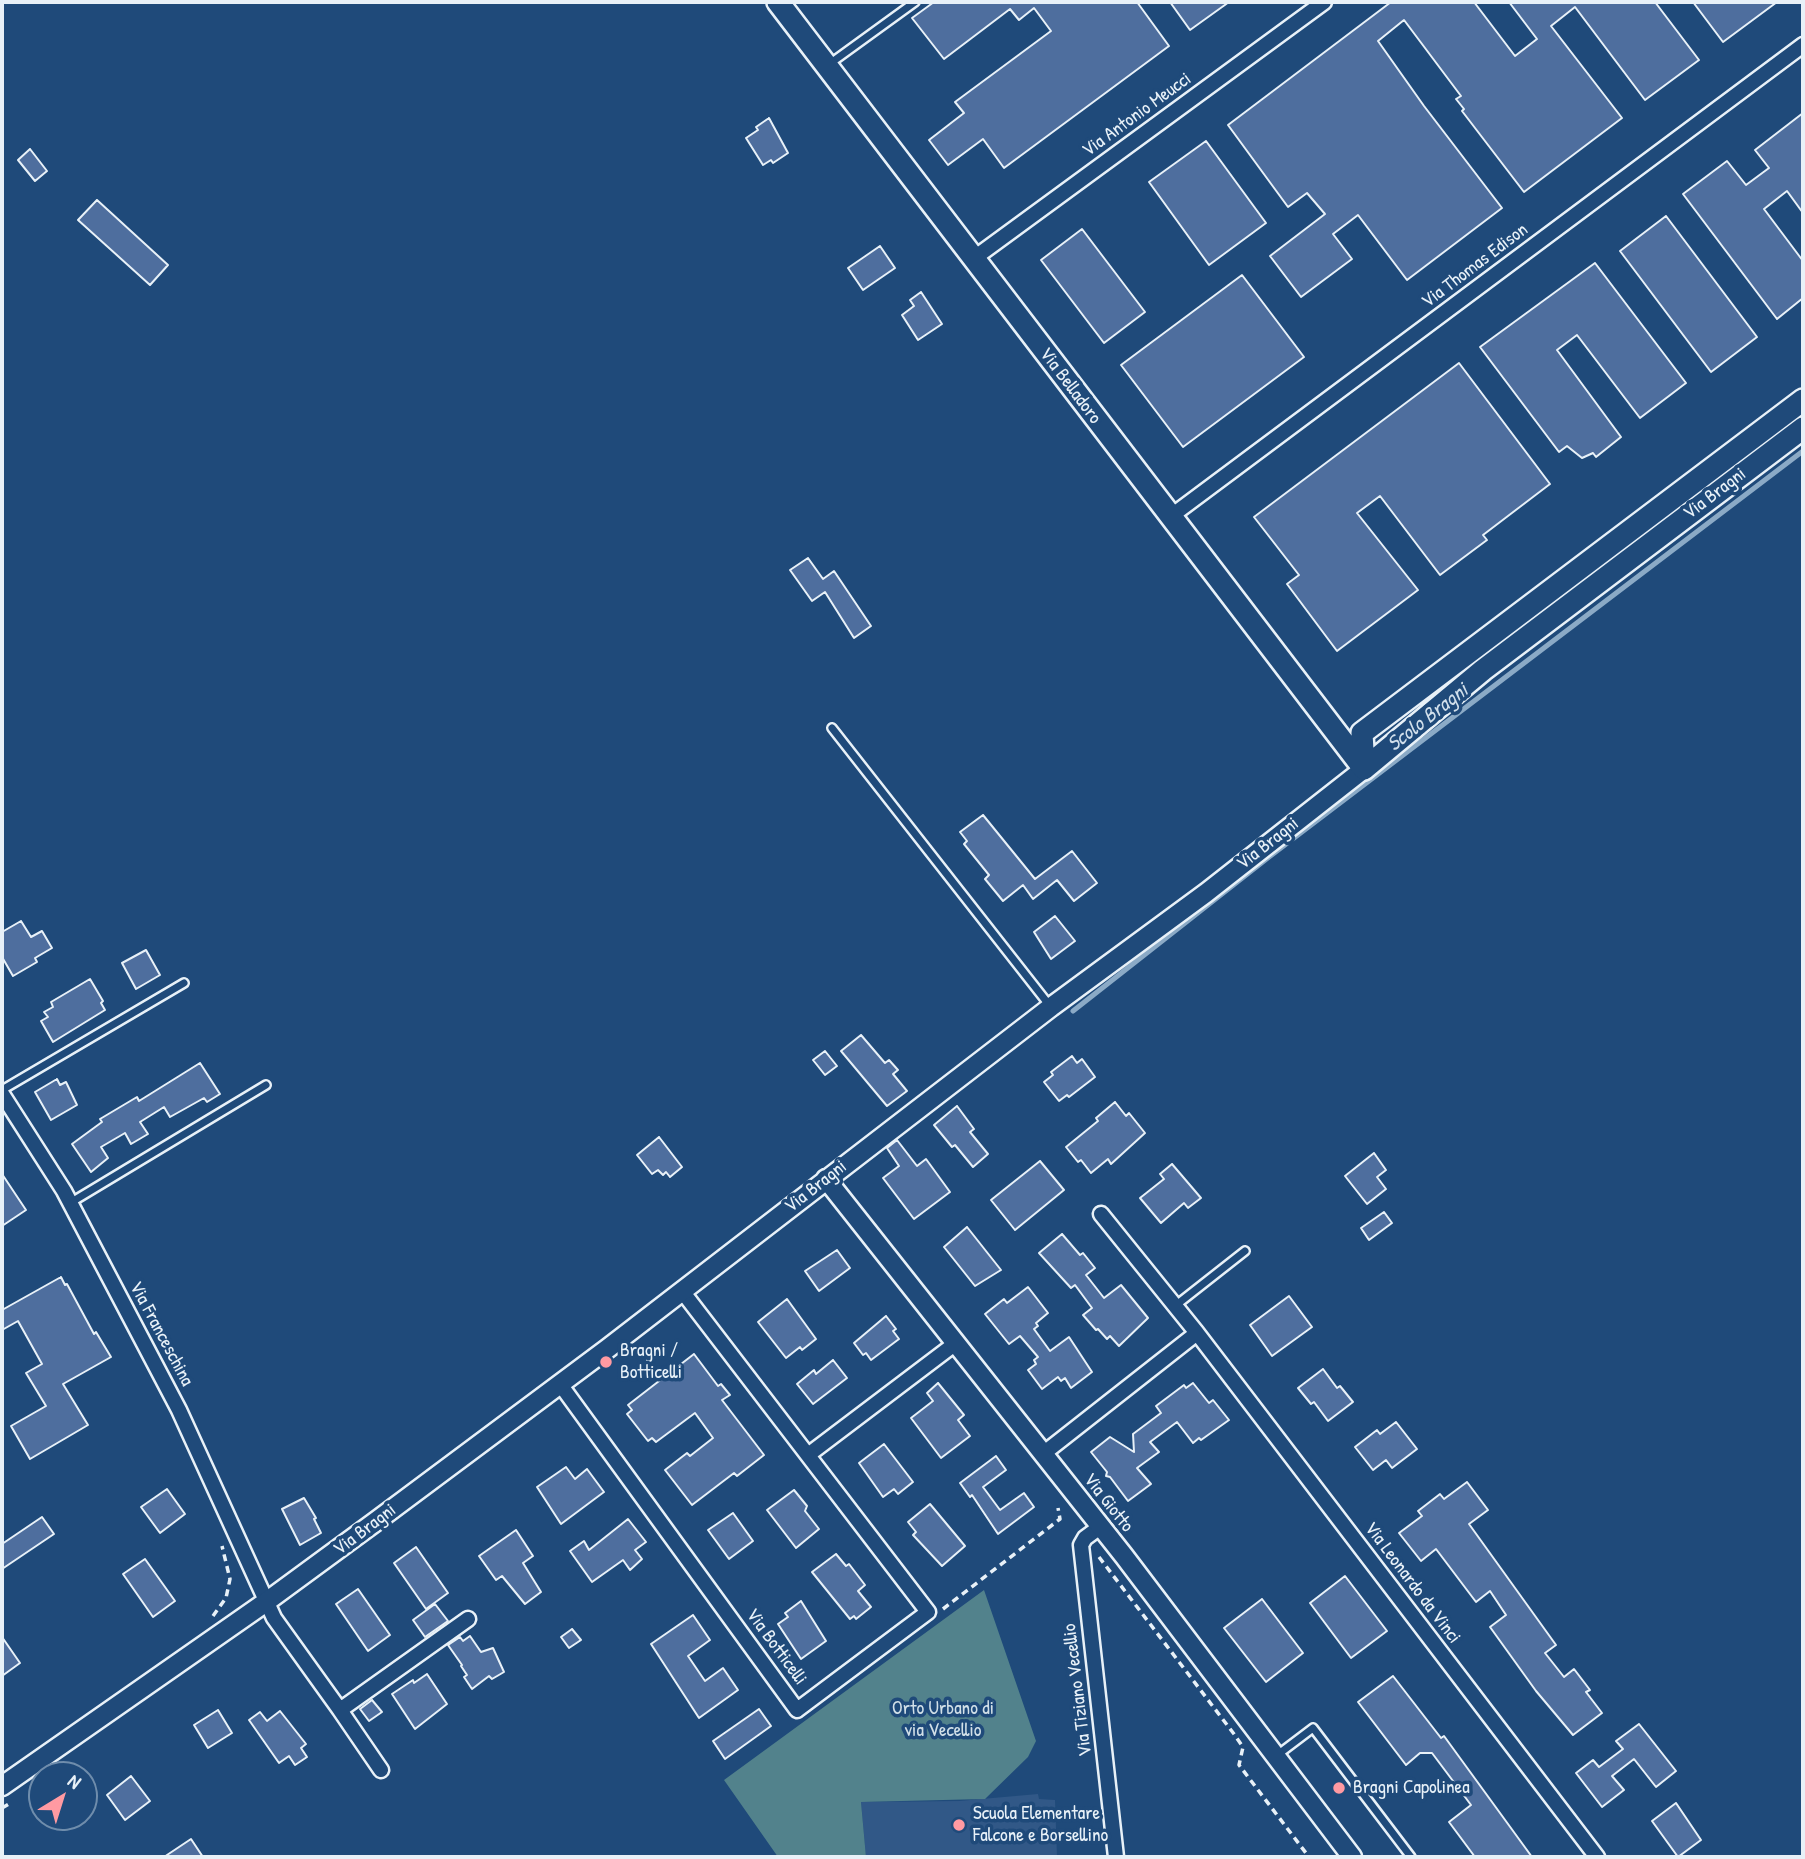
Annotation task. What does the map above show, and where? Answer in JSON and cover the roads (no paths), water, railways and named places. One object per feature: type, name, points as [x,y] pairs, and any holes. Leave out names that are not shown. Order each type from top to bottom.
[{"type":"main road","name":"Via Belladoro","points":[[778,2],[1170,517],[1353,739]]},
{"type":"main road","name":"Via Bragni","points":[[1353,739],[1803,400]]},
{"type":"main road","name":"Via Bragni","points":[[1364,769],[1483,670],[1803,428]]},
{"type":"main road","points":[[1353,739],[1364,769]]},
{"type":"street","name":"Via Antonio Meucci","points":[[973,258],[1324,2]]},
{"type":"street","name":"Via Thomas Edison","points":[[1170,517],[1803,46]]},
{"type":"street","name":"Via Bragni","points":[[2,1786],[267,1602],[560,1384],[1051,1007],[1206,893],[1364,769]]},
{"type":"street","name":"Via Franceschina","points":[[2,1092],[70,1203],[179,1410],[267,1602]]},
{"type":"street","name":"Via Giotto","points":[[826,1179],[1100,1527],[1352,1857]]},
{"type":"street","name":"Via Leonardo da Vinci","points":[[1101,1214],[1197,1333],[1597,1857]]},
{"type":"street","points":[[682,1291],[808,1455],[956,1343]]},
{"type":"street","points":[[1041,1453],[1197,1333]]},
{"type":"street","name":"Via Botticelli","points":[[560,1384],[797,1710],[928,1612],[808,1455]]},
{"type":"street","name":"Via Tiziano Vecellio","points":[[1100,1527],[1085,1538],[1081,1545],[1116,1857]]},
{"type":"street","points":[[267,1602],[274,1618],[381,1770]]},
{"type":"street","points":[[340,1710],[468,1619]]},
{"type":"lane","points":[[827,66],[915,2]]},
{"type":"lane","points":[[832,729],[1051,1007]]},
{"type":"lane","points":[[2,1092],[184,984]]},
{"type":"lane","points":[[70,1203],[266,1085]]},
{"type":"lane","points":[[1175,1306],[1245,1251]]},
{"type":"lane","points":[[1275,1757],[1313,1728],[1411,1857]]},
{"type":"waterway","name":"Scolo Bragni","points":[[1073,1011],[1269,857],[1803,451]]},
{"type":"place","name":"Bragni / Botticelli","points":[[606,1362]]},
{"type":"place","name":"Bragni Capolinea","points":[[1339,1788]]},
{"type":"place","name":"Scuola Elementare Falcone e Borsellino","points":[[959,1825]]},
{"type":"park label","name":"Orto Urbano di via Vecellio","points":[[943,1720]]}]
